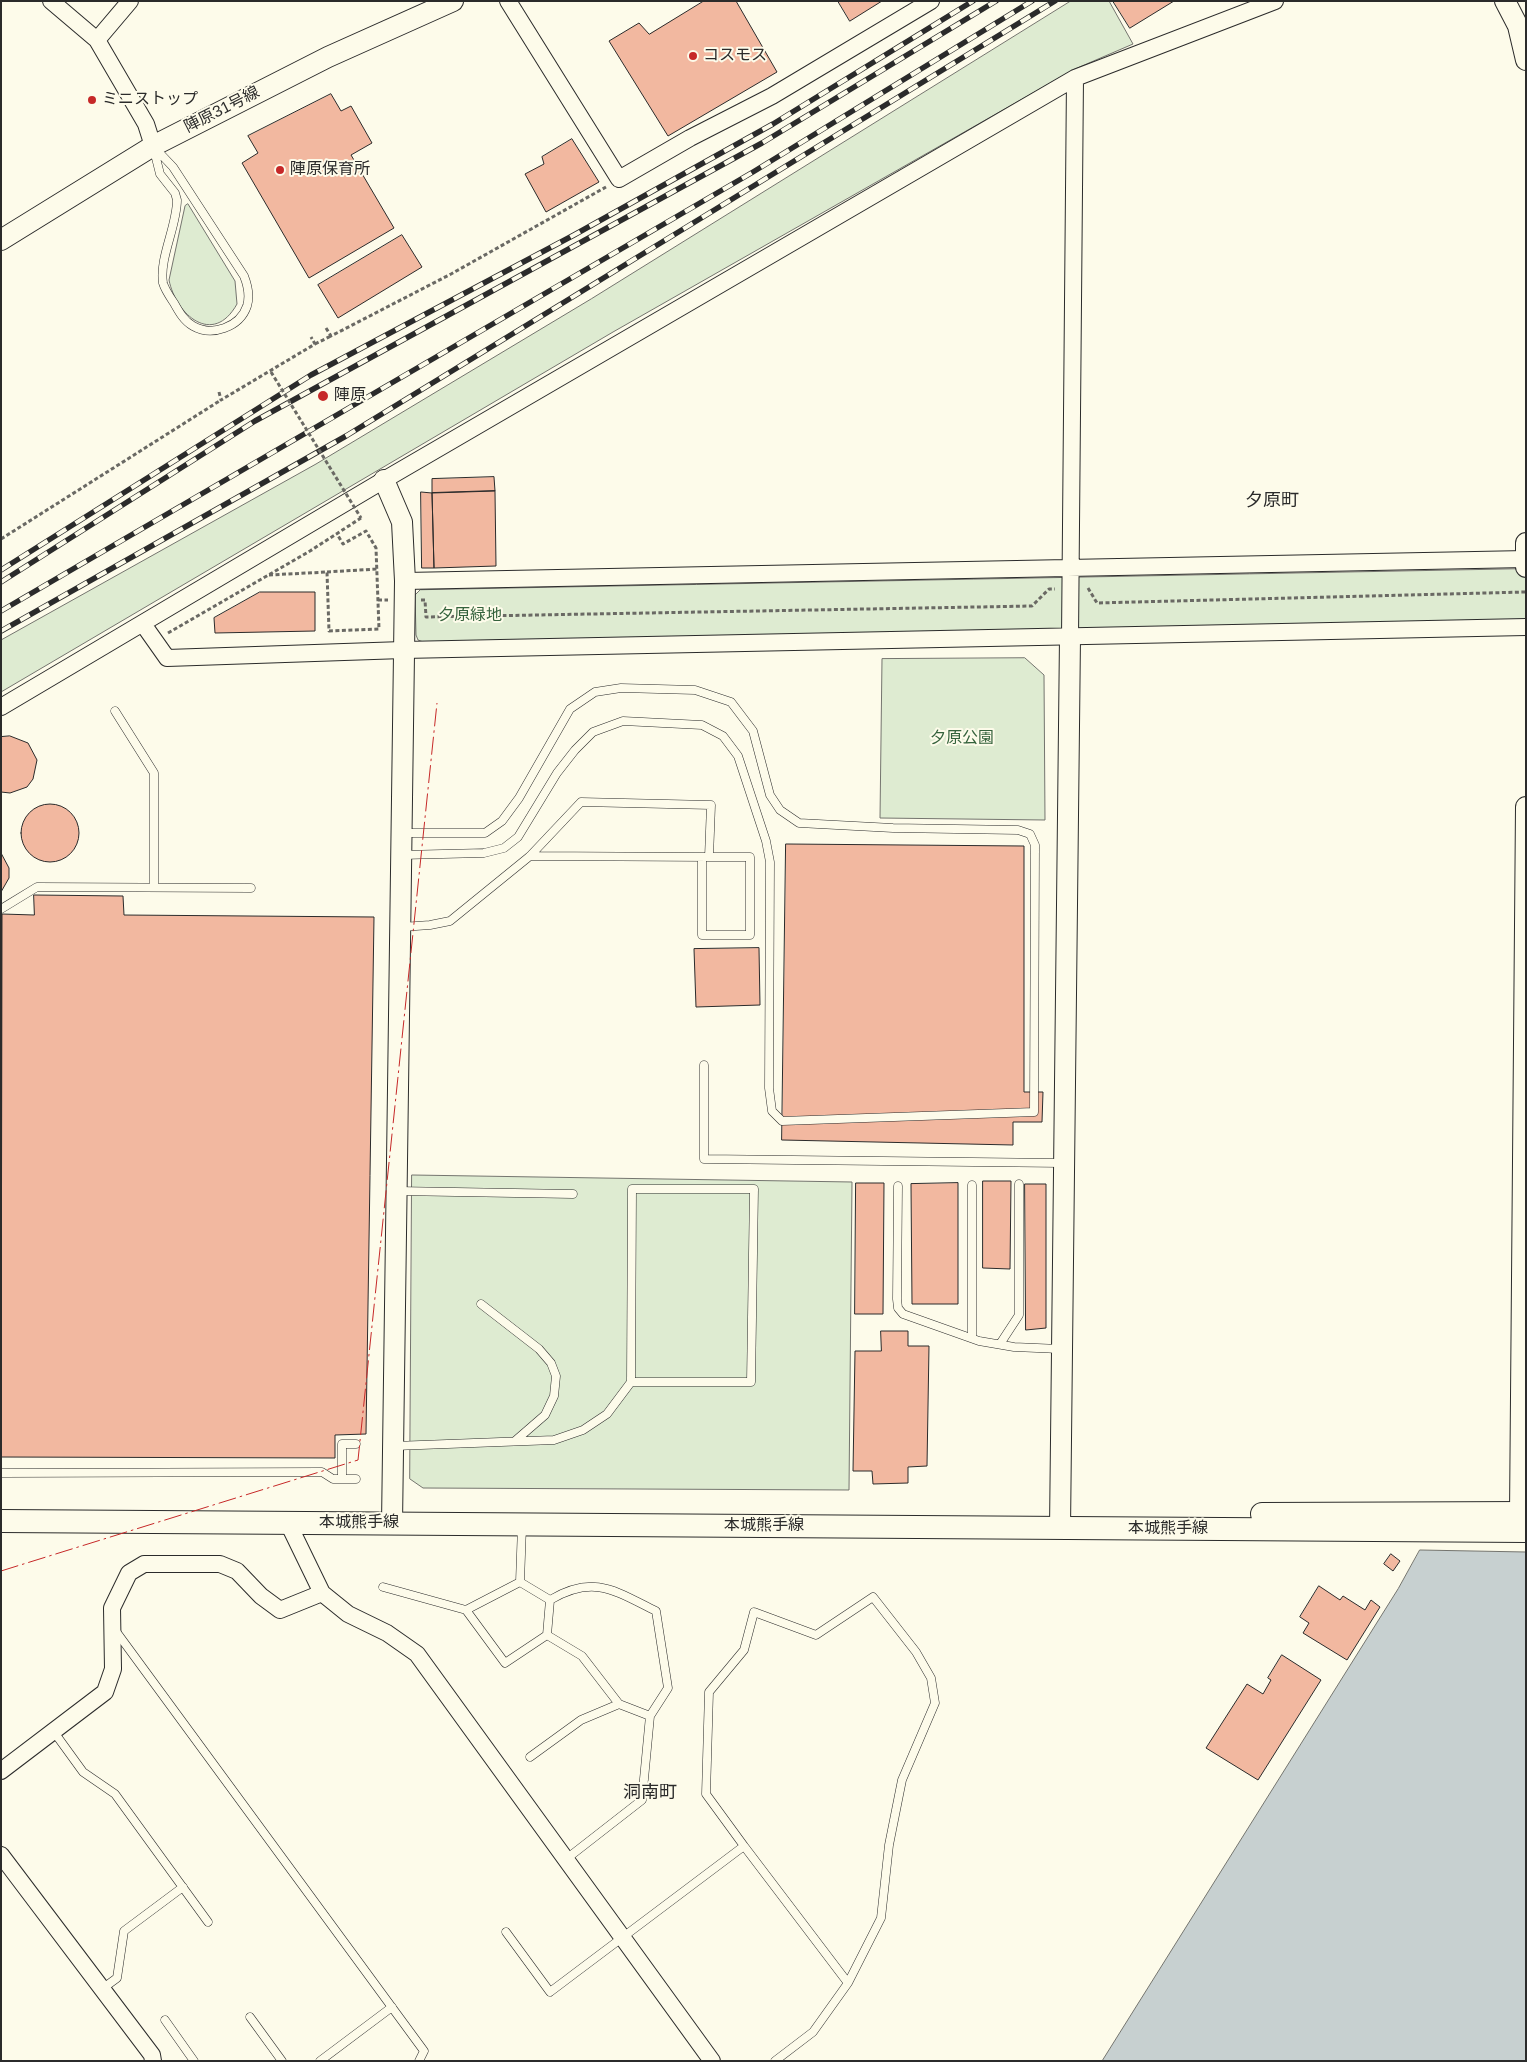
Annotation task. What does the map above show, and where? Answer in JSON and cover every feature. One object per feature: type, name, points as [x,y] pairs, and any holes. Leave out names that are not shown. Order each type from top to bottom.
[{"type":"main road","name":"本城熊手線","points":[[1,1506],[392,1516],[1060,1521]]},
{"type":"main road","name":"本城熊手線","points":[[1,1521],[288,1523],[392,1516],[522,1524],[1524,1519]]},
{"type":"street","points":[[51,1],[97,40],[146,124],[153,146]]},
{"type":"street","points":[[97,40],[130,1]]},
{"type":"street","name":"陣原31号線","points":[[1,240],[153,146],[328,57],[453,1]]},
{"type":"street","points":[[508,1],[619,179],[690,138],[772,96],[931,1]]},
{"type":"street","points":[[1,707],[384,480],[1075,78],[1275,1]]},
{"type":"street","points":[[1505,1],[1518,26],[1526,60]]},
{"type":"street","points":[[1060,1521],[1072,588],[1070,568],[1075,78]]},
{"type":"street","points":[[384,480],[402,522],[405,591],[392,1516]]},
{"type":"street","points":[[1526,543],[1526,567]]},
{"type":"street","points":[[405,591],[1070,568],[1526,559]]},
{"type":"street","points":[[143,624],[167,658],[404,650],[1526,627]]},
{"type":"street","points":[[1524,1519],[1526,806]]},
{"type":"street","points":[[288,1523],[322,1593],[348,1614],[387,1633],[417,1654],[712,2061]]},
{"type":"street","points":[[1,1771],[105,1692],[113,1669],[112,1608],[129,1573],[144,1564],[220,1564],[237,1571],[261,1596],[280,1610],[322,1593]]},
{"type":"street","points":[[1,1855],[152,2055],[153,2061]]},
{"type":"lane","points":[[153,146],[173,167],[244,276],[248,288],[247,307],[242,316],[223,329],[202,330],[192,325],[183,317],[165,288],[164,266],[177,200],[175,193],[160,174],[153,146]]},
{"type":"lane","points":[[401,833],[485,833],[502,821],[518,798],[570,709],[595,692],[621,688],[695,690],[731,702],[753,730],[770,795],[780,810],[799,823],[893,828],[1018,830],[1030,834],[1034,845],[1034,1112],[782,1121],[772,1111],[769,1088],[770,862],[766,841],[738,756],[723,736],[702,725],[623,722],[593,732],[557,774],[518,837],[504,848],[484,853],[401,855]]},
{"type":"lane","points":[[115,711],[154,773],[154,888]]},
{"type":"lane","points":[[400,927],[430,925],[450,921],[530,856],[581,802],[711,805],[706,857],[702,935],[750,935],[750,857],[706,857],[530,856]]},
{"type":"lane","points":[[1,910],[37,886],[250,888]]},
{"type":"lane","points":[[704,1064],[704,1159],[1064,1163]]},
{"type":"lane","points":[[1000,1344],[1019,1315],[1019,1184]]},
{"type":"lane","points":[[972,1185],[972,1338]]},
{"type":"lane","points":[[898,1186],[898,1308],[903,1314],[972,1338],[1000,1344],[1062,1349]]},
{"type":"lane","points":[[394,1446],[554,1440],[583,1430],[606,1414],[630,1382],[632,1190],[754,1189],[751,1382],[630,1382]]},
{"type":"lane","points":[[397,1191],[574,1194]]},
{"type":"lane","points":[[481,1304],[539,1349],[551,1363],[556,1376],[554,1396],[546,1415],[515,1441]]},
{"type":"lane","points":[[342,1479],[342,1444],[356,1444]]},
{"type":"lane","points":[[1,1474],[322,1472],[333,1479],[356,1479]]},
{"type":"lane","points":[[520,1582],[522,1524]]},
{"type":"lane","points":[[520,1582],[550,1600]]},
{"type":"lane","points":[[466,1610],[520,1582]]},
{"type":"lane","points":[[383,1587],[466,1610],[505,1663],[547,1635]]},
{"type":"lane","points":[[550,1600],[570,1589],[608,1587],[656,1611],[668,1688],[650,1716],[642,1800],[565,1860]]},
{"type":"lane","points":[[775,2061],[813,2032],[848,1983],[881,1918],[889,1845],[902,1780],[935,1703],[931,1678],[916,1652],[873,1597],[816,1635],[754,1612],[744,1650],[708,1692],[706,1794],[848,1983]]},
{"type":"lane","points":[[547,1635],[550,1600]]},
{"type":"lane","points":[[112,1626],[424,2051],[419,2061]]},
{"type":"lane","points":[[547,1635],[582,1656],[619,1704],[650,1716]]},
{"type":"lane","points":[[530,1757],[581,1720],[619,1704]]},
{"type":"lane","points":[[54,1732],[84,1772],[115,1794],[208,1922]]},
{"type":"lane","points":[[506,1932],[550,1992],[744,1846]]},
{"type":"lane","points":[[102,1989],[117,1978],[124,1931],[183,1887]]},
{"type":"lane","points":[[320,2061],[392,2007]]},
{"type":"lane","points":[[250,2017],[282,2061]]},
{"type":"lane","points":[[165,2020],[194,2061]]},
{"type":"path","points":[[1,539],[221,400],[316,344],[451,274],[619,179]]},
{"type":"path","points":[[326,328],[331,336]]},
{"type":"path","points":[[311,336],[316,344]]},
{"type":"path","points":[[154,640],[310,551],[361,518],[271,372]]},
{"type":"path","points":[[219,392],[221,400]]},
{"type":"path","points":[[327,572],[329,631],[379,629],[376,548],[366,531],[343,544],[337,534]]},
{"type":"path","points":[[269,575],[377,569]]},
{"type":"path","points":[[378,600],[405,591],[425,600],[426,617],[1032,606],[1050,589],[1088,587],[1097,603],[1526,592]]},
{"type":"green space","points":[[1071,1],[1109,1],[1133,44],[1075,69],[613,332],[1,692],[1,640],[316,464],[591,299]]},
{"type":"green space","points":[[188,204],[235,281],[237,304],[227,317],[217,323],[207,325],[187,314],[179,305],[169,280],[185,206]]},
{"type":"green space","name":"夕原緑地","points":[[1526,569],[1526,620],[426,643],[418,640],[416,635],[415,595],[420,590]]},
{"type":"green space","name":"夕原公園","points":[[1025,658],[1044,675],[1045,820],[880,818],[882,659]]},
{"type":"green space","points":[[412,1175],[852,1182],[849,1490],[423,1488],[410,1479]]},
{"type":"shaded area","points":[[1420,1550],[1526,1552],[1526,2061],[1102,2061],[1398,1589]]},
{"type":"building","name":"コスモス","points":[[704,1],[736,1],[777,72],[668,136],[609,41],[639,23],[649,34]]},
{"type":"building","points":[[838,1],[882,1],[850,21]]},
{"type":"building","points":[[1113,1],[1174,1],[1130,28]]},
{"type":"building","points":[[331,94],[341,111],[351,106],[372,143],[351,155],[394,228],[309,278],[242,163],[258,153],[248,136]]},
{"type":"building","points":[[572,139],[599,182],[546,212],[525,174],[544,164],[542,157]]},
{"type":"building","points":[[402,235],[422,267],[338,318],[318,285]]},
{"type":"building","points":[[494,477],[495,491],[432,493],[432,479]]},
{"type":"building","points":[[495,491],[496,566],[434,568],[432,493]]},
{"type":"building","points":[[421,492],[432,493],[434,568],[422,568]]},
{"type":"building","points":[[260,592],[315,592],[315,631],[215,633],[214,618]]},
{"type":"building","points":[[10,736],[28,743],[37,760],[33,779],[27,787],[10,793],[1,792],[1,737]]},
{"type":"building","points":[[50,804],[66,809],[74,817],[79,833],[74,849],[66,857],[50,862],[34,857],[26,849],[21,833],[26,817],[34,809]]},
{"type":"building","points":[[786,844],[1024,846],[1024,1092],[1043,1092],[1042,1122],[1013,1122],[1013,1145],[782,1140]]},
{"type":"building","points":[[1,853],[9,868],[9,878],[1,892]]},
{"type":"building","points":[[34,895],[123,896],[124,915],[374,917],[366,1434],[335,1435],[335,1458],[1,1457],[2,914],[34,915]]},
{"type":"building","points":[[759,948],[760,1005],[696,1007],[694,949]]},
{"type":"building","points":[[983,1181],[1011,1181],[1010,1269],[983,1268]]},
{"type":"building","points":[[856,1183],[884,1183],[883,1314],[855,1314]]},
{"type":"building","points":[[958,1183],[958,1304],[912,1304],[911,1184]]},
{"type":"building","points":[[1025,1184],[1046,1184],[1046,1328],[1026,1330]]},
{"type":"building","points":[[881,1331],[908,1331],[908,1346],[929,1346],[927,1466],[908,1467],[908,1483],[873,1484],[872,1471],[853,1471],[855,1351],[881,1351]]},
{"type":"building","points":[[1391,1554],[1400,1561],[1393,1571],[1384,1564]]},
{"type":"building","points":[[1319,1586],[1340,1600],[1343,1596],[1365,1610],[1371,1600],[1380,1607],[1347,1660],[1303,1633],[1309,1623],[1300,1617]]},
{"type":"building","points":[[1282,1655],[1321,1680],[1258,1780],[1206,1748],[1247,1684],[1263,1694],[1271,1680],[1268,1678]]},
{"type":"railway","points":[[1,570],[311,375],[574,235],[773,124],[973,1]]},
{"type":"railway","points":[[1,582],[255,421],[762,143],[996,1]]},
{"type":"railway","points":[[1,611],[753,172],[1032,1]]},
{"type":"railway","points":[[1,631],[346,436],[1055,1]]},
{"type":"power","points":[[1,1571],[358,1460],[437,703]]},
{"type":"place","name":"コスモス","points":[[693,56]]},
{"type":"place","name":"ミニストップ","points":[[92,100]]},
{"type":"place","name":"陣原保育所","points":[[280,170]]},
{"type":"place","name":"陣原","points":[[323,396]]},
{"type":"district","name":"夕原町","points":[[1272,501]]},
{"type":"district","name":"洞南町","points":[[650,1793]]}]
